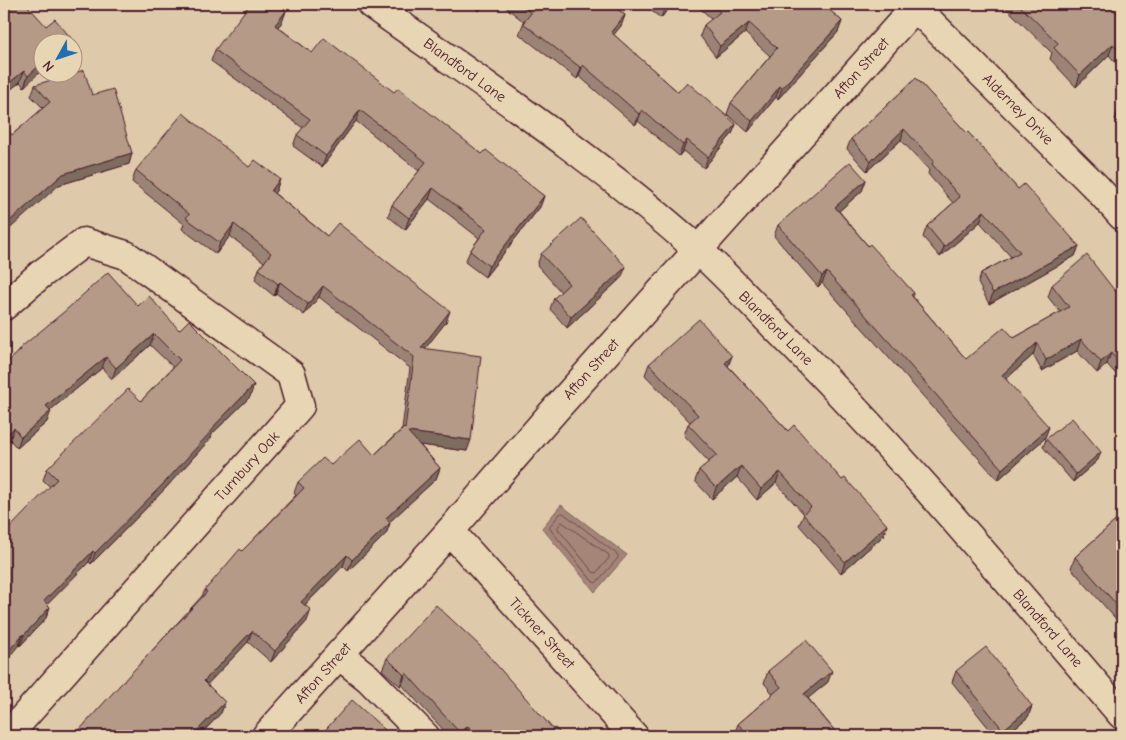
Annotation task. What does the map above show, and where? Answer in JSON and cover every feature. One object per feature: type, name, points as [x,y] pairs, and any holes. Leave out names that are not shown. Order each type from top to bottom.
[{"type":"street","name":"Blandford Lane","points":[[371,4],[630,191],[698,250],[824,376],[959,524],[1122,715]]},
{"type":"street","name":"Afton Street","points":[[266,736],[915,5]]},
{"type":"street","name":"Alderney Drive","points":[[915,5],[1090,181],[1122,216]]},
{"type":"street","name":"Turnbury Oak","points":[[4,306],[40,275],[84,242],[126,255],[291,374],[300,406],[7,736]]},
{"type":"street","name":"Tickner Street","points":[[450,530],[634,736]]},
{"type":"street","points":[[339,655],[368,678],[425,736]]},
{"type":"water","points":[[561,505],[627,555],[595,592],[542,528]]},
{"type":"building","points":[[4,4],[26,4],[46,26],[55,19],[66,32],[32,32],[32,72],[28,76],[24,71],[4,87]]},
{"type":"building","points":[[250,4],[277,4],[286,11],[275,25],[312,53],[324,38],[394,92],[398,88],[482,154],[486,150],[544,196],[489,266],[470,251],[486,229],[433,188],[409,218],[392,205],[426,162],[360,110],[326,156],[297,135],[310,119],[215,50]]},
{"type":"building","points":[[519,4],[611,4],[625,15],[611,32],[678,92],[687,82],[736,124],[708,157],[687,140],[683,145],[642,110],[639,114],[583,65],[581,68],[523,23],[531,13]]},
{"type":"building","points":[[711,4],[823,4],[842,21],[782,88],[780,86],[752,121],[731,103],[777,48],[749,23],[720,46],[704,25],[720,12]]},
{"type":"building","points":[[1018,4],[1108,4],[1122,18],[1122,54],[1113,44],[1080,75],[1054,48],[1058,43]]},
{"type":"building","points":[[84,70],[92,95],[113,89],[132,153],[63,174],[4,226],[4,124],[12,135],[50,102],[35,85],[45,82],[82,82],[82,71]]},
{"type":"building","points":[[916,78],[968,132],[1018,189],[1024,184],[1079,246],[993,293],[981,273],[1020,252],[984,211],[944,247],[927,226],[960,197],[932,164],[934,161],[904,129],[871,161],[851,139]]},
{"type":"building","points":[[183,113],[249,167],[255,160],[280,179],[271,191],[327,236],[338,223],[450,311],[421,348],[481,356],[471,440],[408,432],[440,468],[386,518],[390,523],[352,560],[347,555],[301,602],[311,610],[275,651],[252,631],[204,681],[225,702],[192,736],[74,736],[207,592],[205,590],[240,549],[242,551],[304,488],[298,482],[323,458],[331,465],[360,439],[374,455],[405,429],[414,357],[323,286],[308,304],[280,282],[278,284],[259,269],[271,253],[234,224],[220,243],[186,218],[189,214],[136,170]]},
{"type":"building","points":[[850,162],[866,180],[835,207],[868,246],[870,244],[914,293],[911,295],[966,359],[1004,327],[1014,338],[1069,307],[1052,285],[1087,255],[1122,300],[1122,366],[1111,353],[1101,362],[1081,339],[1046,360],[1037,343],[1002,375],[1049,427],[1002,469],[827,272],[822,276],[778,225]]},
{"type":"building","points":[[581,218],[626,267],[571,317],[554,298],[569,284],[541,254]]},
{"type":"building","points":[[108,272],[138,306],[149,296],[179,330],[189,320],[254,385],[214,426],[167,480],[95,553],[93,551],[44,601],[50,607],[4,656],[4,534],[57,479],[47,469],[128,389],[141,401],[180,360],[154,334],[116,368],[106,357],[46,406],[51,411],[21,437],[14,428],[4,438],[4,365],[21,350],[20,348]]},
{"type":"building","points":[[699,319],[732,356],[725,363],[788,431],[794,425],[842,480],[845,478],[887,525],[845,562],[803,514],[811,507],[780,472],[761,489],[741,466],[716,488],[699,470],[717,455],[688,424],[698,415],[649,364]]},
{"type":"building","points":[[1072,418],[1101,452],[1076,474],[1046,439]]},
{"type":"building","points":[[1122,515],[1122,611],[1075,557]]},
{"type":"building","points":[[436,605],[479,645],[553,729],[555,728],[563,736],[478,736],[468,726],[460,733],[406,673],[404,675],[387,658]]},
{"type":"building","points":[[806,640],[832,671],[804,694],[839,736],[749,736],[738,724],[781,687],[768,671]]},
{"type":"building","points":[[986,647],[1032,706],[1003,730],[956,671]]},
{"type":"building","points":[[352,700],[383,728],[391,736],[320,736]]}]
